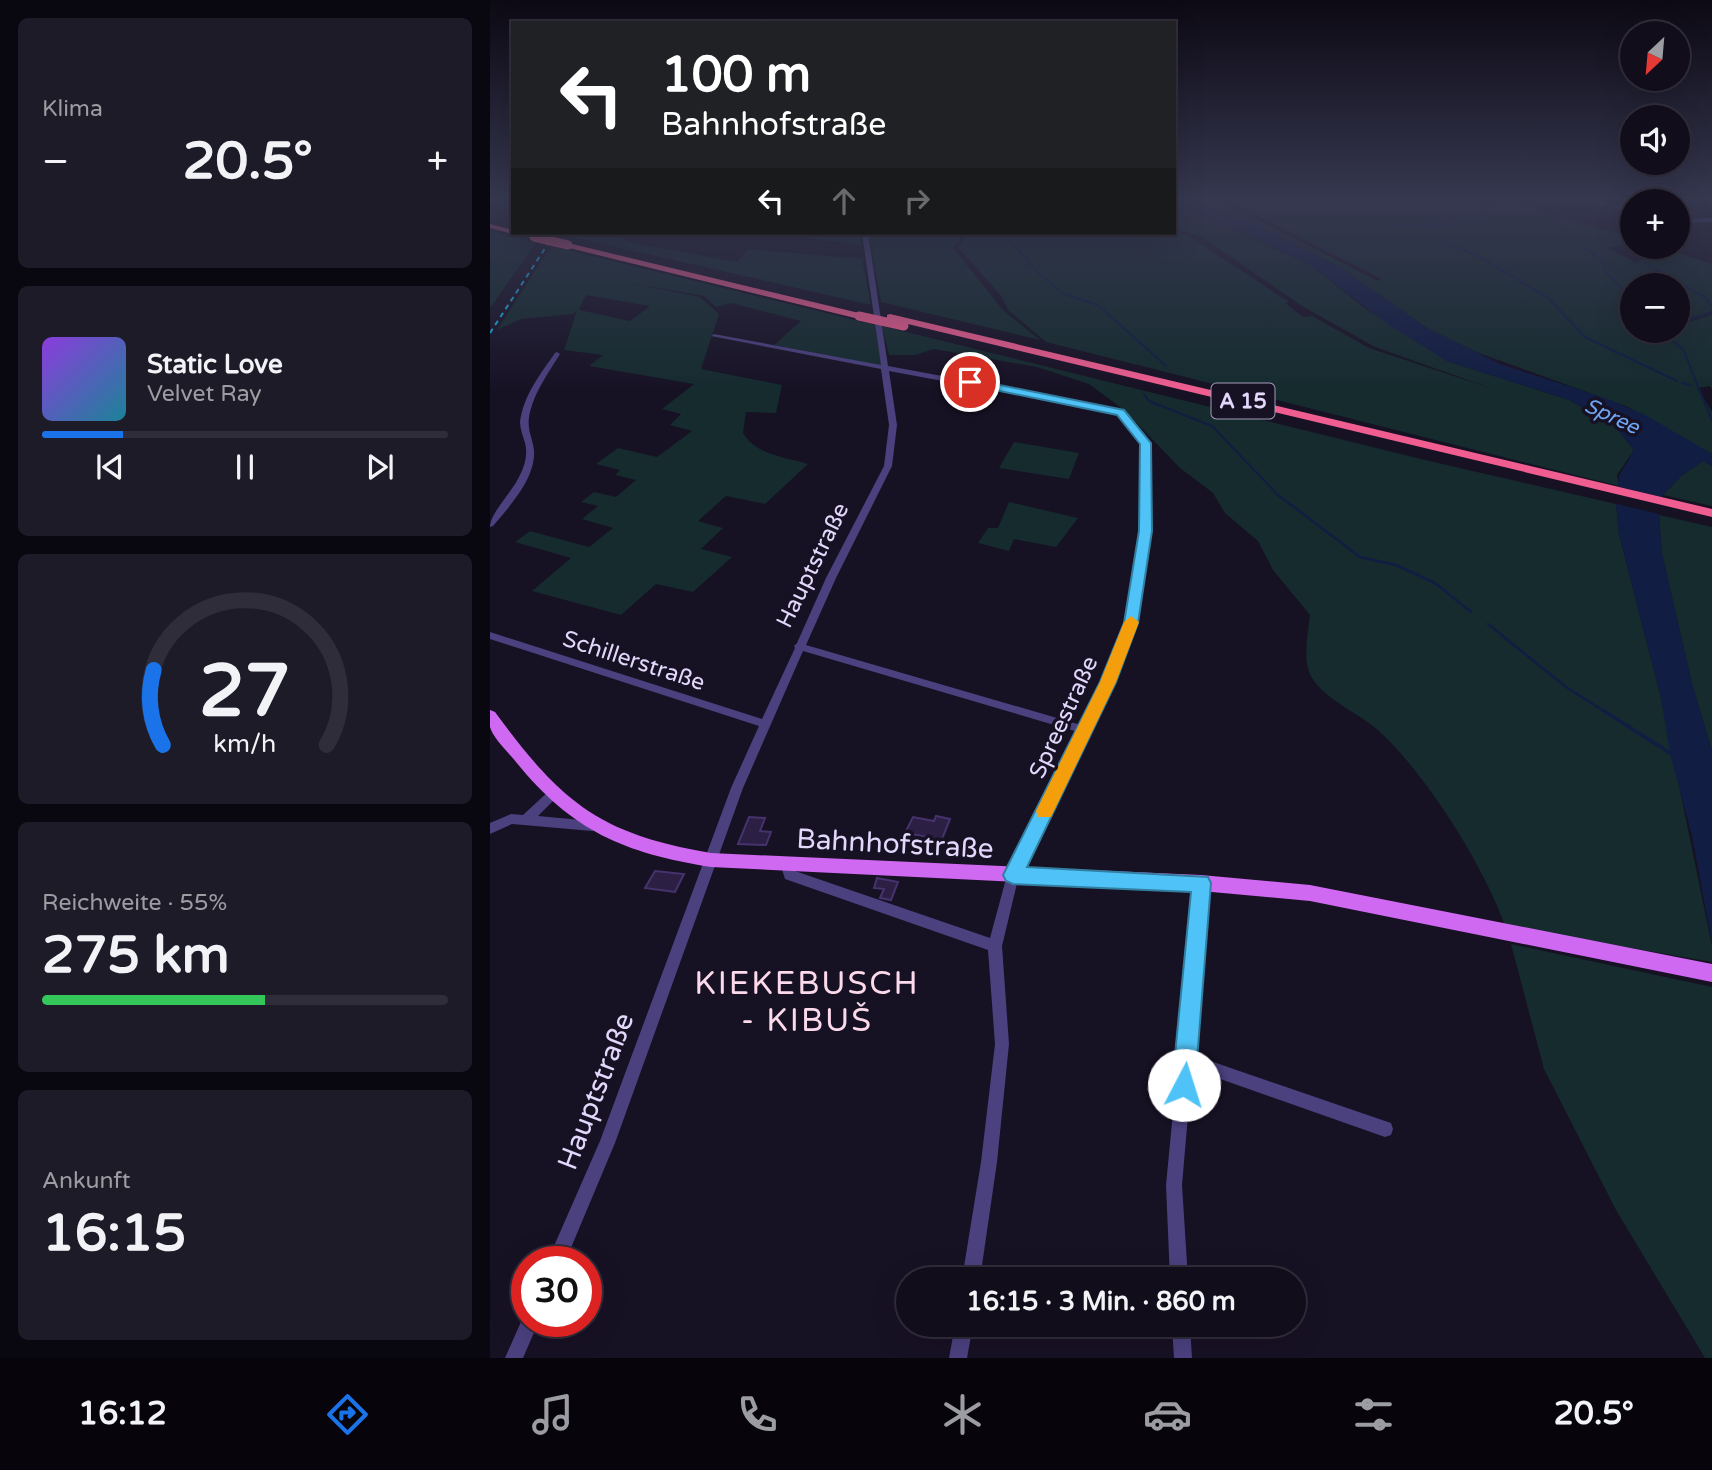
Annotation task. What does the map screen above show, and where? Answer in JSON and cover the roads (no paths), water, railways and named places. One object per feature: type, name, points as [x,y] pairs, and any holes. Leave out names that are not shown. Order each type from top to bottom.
[{"type":"highway","name":"A 15","points":[[657,264],[858,312],[904,326],[1597,489],[1712,513]]},
{"type":"highway","name":"A 15","points":[[858,312],[890,317],[1597,489],[1712,521]]},
{"type":"main road","name":"Bahnhofstraße","points":[[490,716],[513,748],[554,793],[592,825],[637,846],[672,855],[711,860],[1201,883],[1310,893],[1712,974]]},
{"type":"street","name":"Hauptstraße","points":[[563,1246],[607,1143],[737,788],[799,646],[888,466],[893,425],[870,264]]},
{"type":"street","name":"Spreestraße","points":[[714,336],[1112,410],[1126,416],[1146,443],[1146,531],[1131,623],[1108,682],[1013,875],[995,947],[1002,1044],[989,1162],[973,1267]]},
{"type":"street","points":[[490,524],[509,501],[528,462],[530,452],[523,425],[532,394],[557,354]]},
{"type":"street","name":"Schillerstraße","points":[[490,635],[765,724]]},
{"type":"street","points":[[799,646],[1084,730]]},
{"type":"street","points":[[525,821],[554,793]]},
{"type":"street","points":[[490,829],[511,819],[592,825]]},
{"type":"street","points":[[786,863],[790,875],[995,947]]},
{"type":"street","points":[[1178,1267],[1174,1185],[1201,883]]},
{"type":"street","points":[[1186,1060],[1385,1129]]},
{"type":"street","points":[[514,1358],[523,1337]]},
{"type":"street","points":[[958,1358],[962,1337]]},
{"type":"street","points":[[1182,1337],[1183,1358]]},
{"type":"water","name":"Spree","points":[[1309,264],[1335,264],[1427,328],[1500,364],[1608,399],[1645,415],[1712,454],[1712,466],[1703,461],[1681,476],[1663,495],[1659,515],[1662,554],[1692,684],[1712,751],[1712,944],[1692,836],[1670,753],[1661,698],[1619,534],[1616,504],[1619,476],[1634,450],[1615,426],[1569,400],[1447,361],[1389,325]]},
{"type":"waterway","points":[[1492,264],[1548,298],[1585,337],[1677,381]]},
{"type":"waterway","points":[[1604,264],[1606,272],[1620,287]]},
{"type":"waterway","points":[[1647,264],[1706,298],[1712,307]]},
{"type":"waterway","points":[[1036,271],[1064,294],[1098,305],[1166,366]]},
{"type":"waterway","points":[[1690,320],[1712,312]]},
{"type":"waterway","points":[[1675,343],[1683,349],[1712,421]]},
{"type":"waterway","points":[[1682,383],[1691,385]]},
{"type":"waterway","points":[[1144,394],[1149,401],[1212,426],[1278,495]]},
{"type":"waterway","points":[[1278,495],[1360,557],[1396,565],[1435,583],[1471,612]]},
{"type":"waterway","points":[[1488,624],[1566,687],[1607,713]]},
{"type":"waterway","points":[[1604,711],[1670,753]]},
{"type":"railway","points":[[490,333],[535,264]]},
{"type":"district","name":"KIEKEBUSCH - KIBUŠ","points":[[807,1002]]}]
